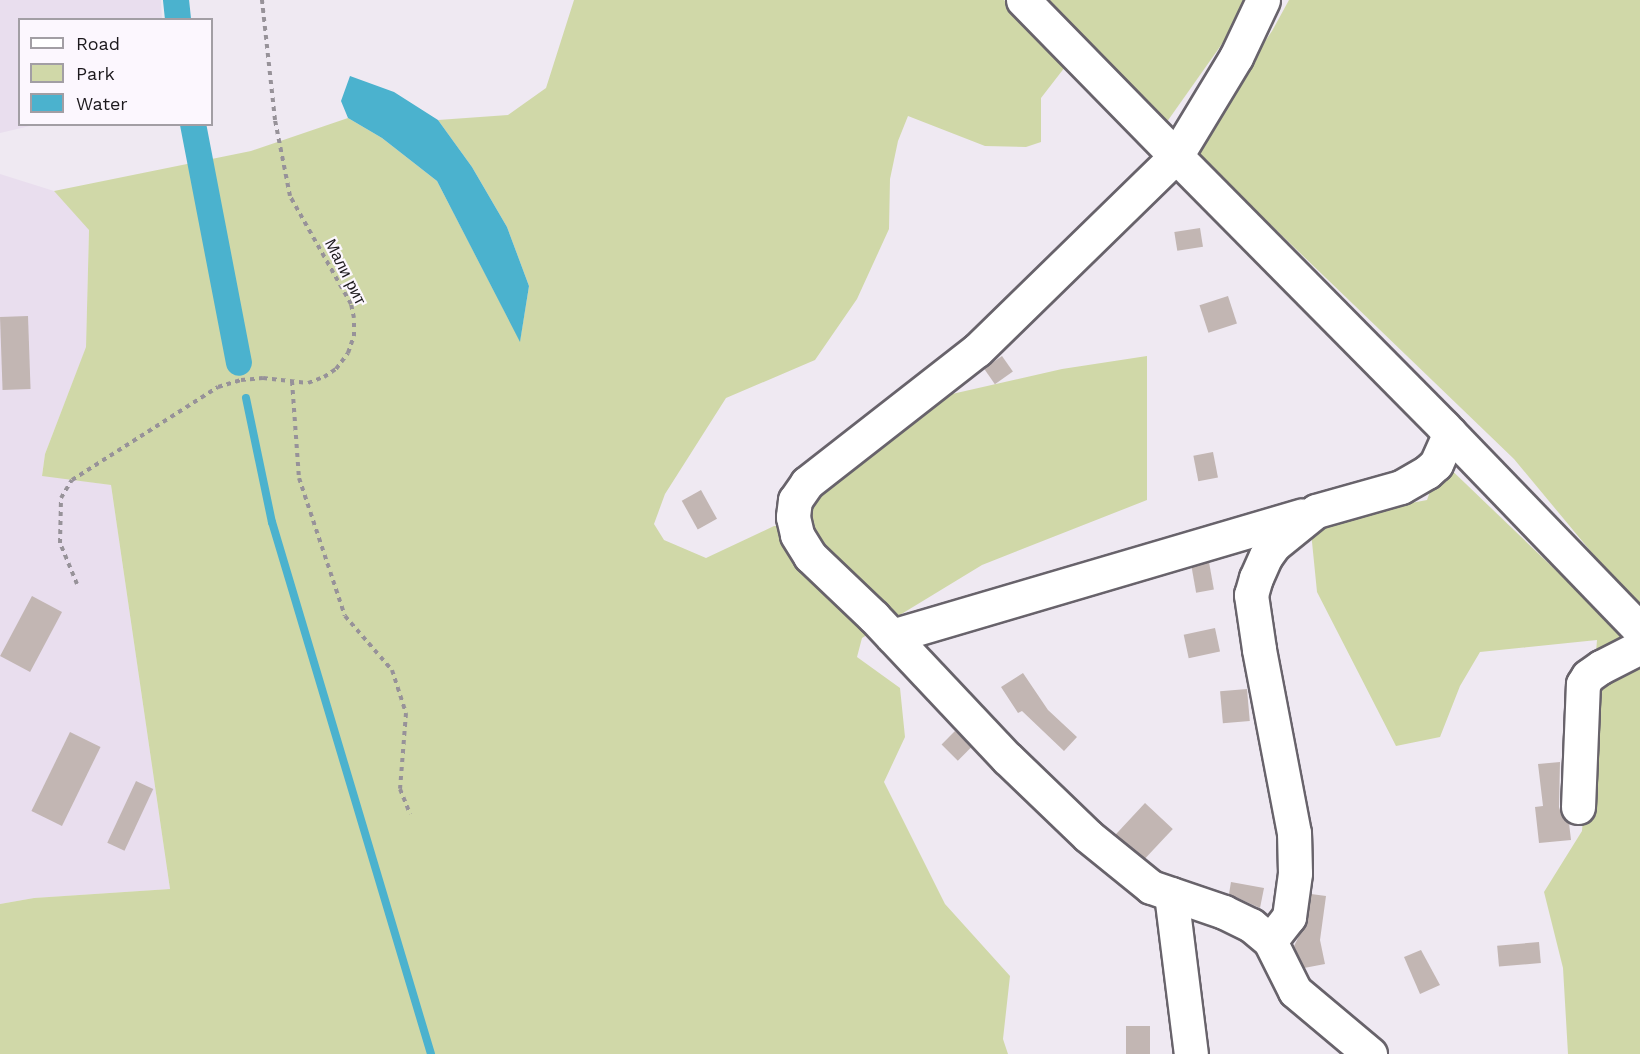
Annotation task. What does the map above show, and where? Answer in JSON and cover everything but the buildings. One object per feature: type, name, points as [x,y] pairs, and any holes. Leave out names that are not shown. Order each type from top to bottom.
[{"type":"lane","points":[[1023,0],[1450,433],[1640,630]]},
{"type":"lane","points":[[1263,0],[1236,57],[1176,156],[976,350],[807,483],[795,500],[793,517],[797,535],[810,556],[892,636],[1007,758],[1088,836],[1151,887],[1233,916],[1251,925],[1270,941],[1295,991],[1370,1054]]},
{"type":"lane","points":[[892,636],[1401,487],[1436,464],[1450,433]]},
{"type":"lane","points":[[1270,941],[1289,917],[1295,873],[1294,832],[1251,595],[1266,556],[1274,545],[1316,511]]},
{"type":"lane","points":[[1578,807],[1583,684],[1588,676],[1601,667],[1640,647]]},
{"type":"lane","points":[[1171,894],[1191,1054]]},
{"type":"path","name":"Мали рит","points":[[77,584],[60,543],[61,498],[72,480],[218,387],[241,380],[263,378],[308,383],[336,369],[348,353],[354,336],[351,304],[290,196],[275,120],[262,0]]},
{"type":"path","points":[[292,381],[299,478],[345,615],[392,670],[406,713],[400,789],[410,814]]},
{"type":"shaded area","points":[[0,0],[161,0],[162,18],[18,18],[18,126],[30,126],[0,133]]},
{"type":"shaded area","points":[[0,174],[54,191],[89,229],[86,348],[45,454],[42,475],[111,485],[170,889],[34,898],[0,904]]},
{"type":"green space","points":[[574,0],[1004,0],[1065,67],[1041,98],[1041,142],[1026,147],[985,146],[908,116],[898,141],[890,179],[889,229],[857,299],[815,360],[726,398],[665,494],[654,524],[664,540],[706,558],[774,526],[806,525],[809,501],[930,399],[1062,369],[1147,356],[1147,500],[982,565],[862,638],[857,657],[900,688],[905,737],[884,782],[945,904],[1010,976],[1003,1039],[1008,1054],[0,1054],[0,904],[34,898],[170,889],[111,485],[42,476],[45,454],[86,347],[89,230],[54,191],[251,151],[348,118],[382,138],[437,181],[520,341],[529,286],[507,227],[472,167],[438,120],[508,115],[546,88]]},
{"type":"green space","points":[[1049,0],[1253,0],[1164,126]]},
{"type":"green space","points":[[1289,0],[1640,0],[1640,604],[1617,583],[1514,459],[1192,149],[1272,31]]},
{"type":"green space","points":[[1441,460],[1640,651],[1640,1054],[1568,1054],[1563,968],[1544,892],[1582,831],[1597,640],[1480,652],[1460,686],[1440,737],[1396,746],[1317,592],[1310,522],[1427,500]]},
{"type":"water","points":[[350,76],[394,92],[438,120],[472,167],[507,227],[529,286],[520,342],[437,181],[382,138],[348,118],[341,101]]},
{"type":"waterway","points":[[176,0],[178,18]]},
{"type":"waterway","points":[[193,126],[239,363]]},
{"type":"waterway","points":[[246,398],[272,522],[431,1054]]}]
